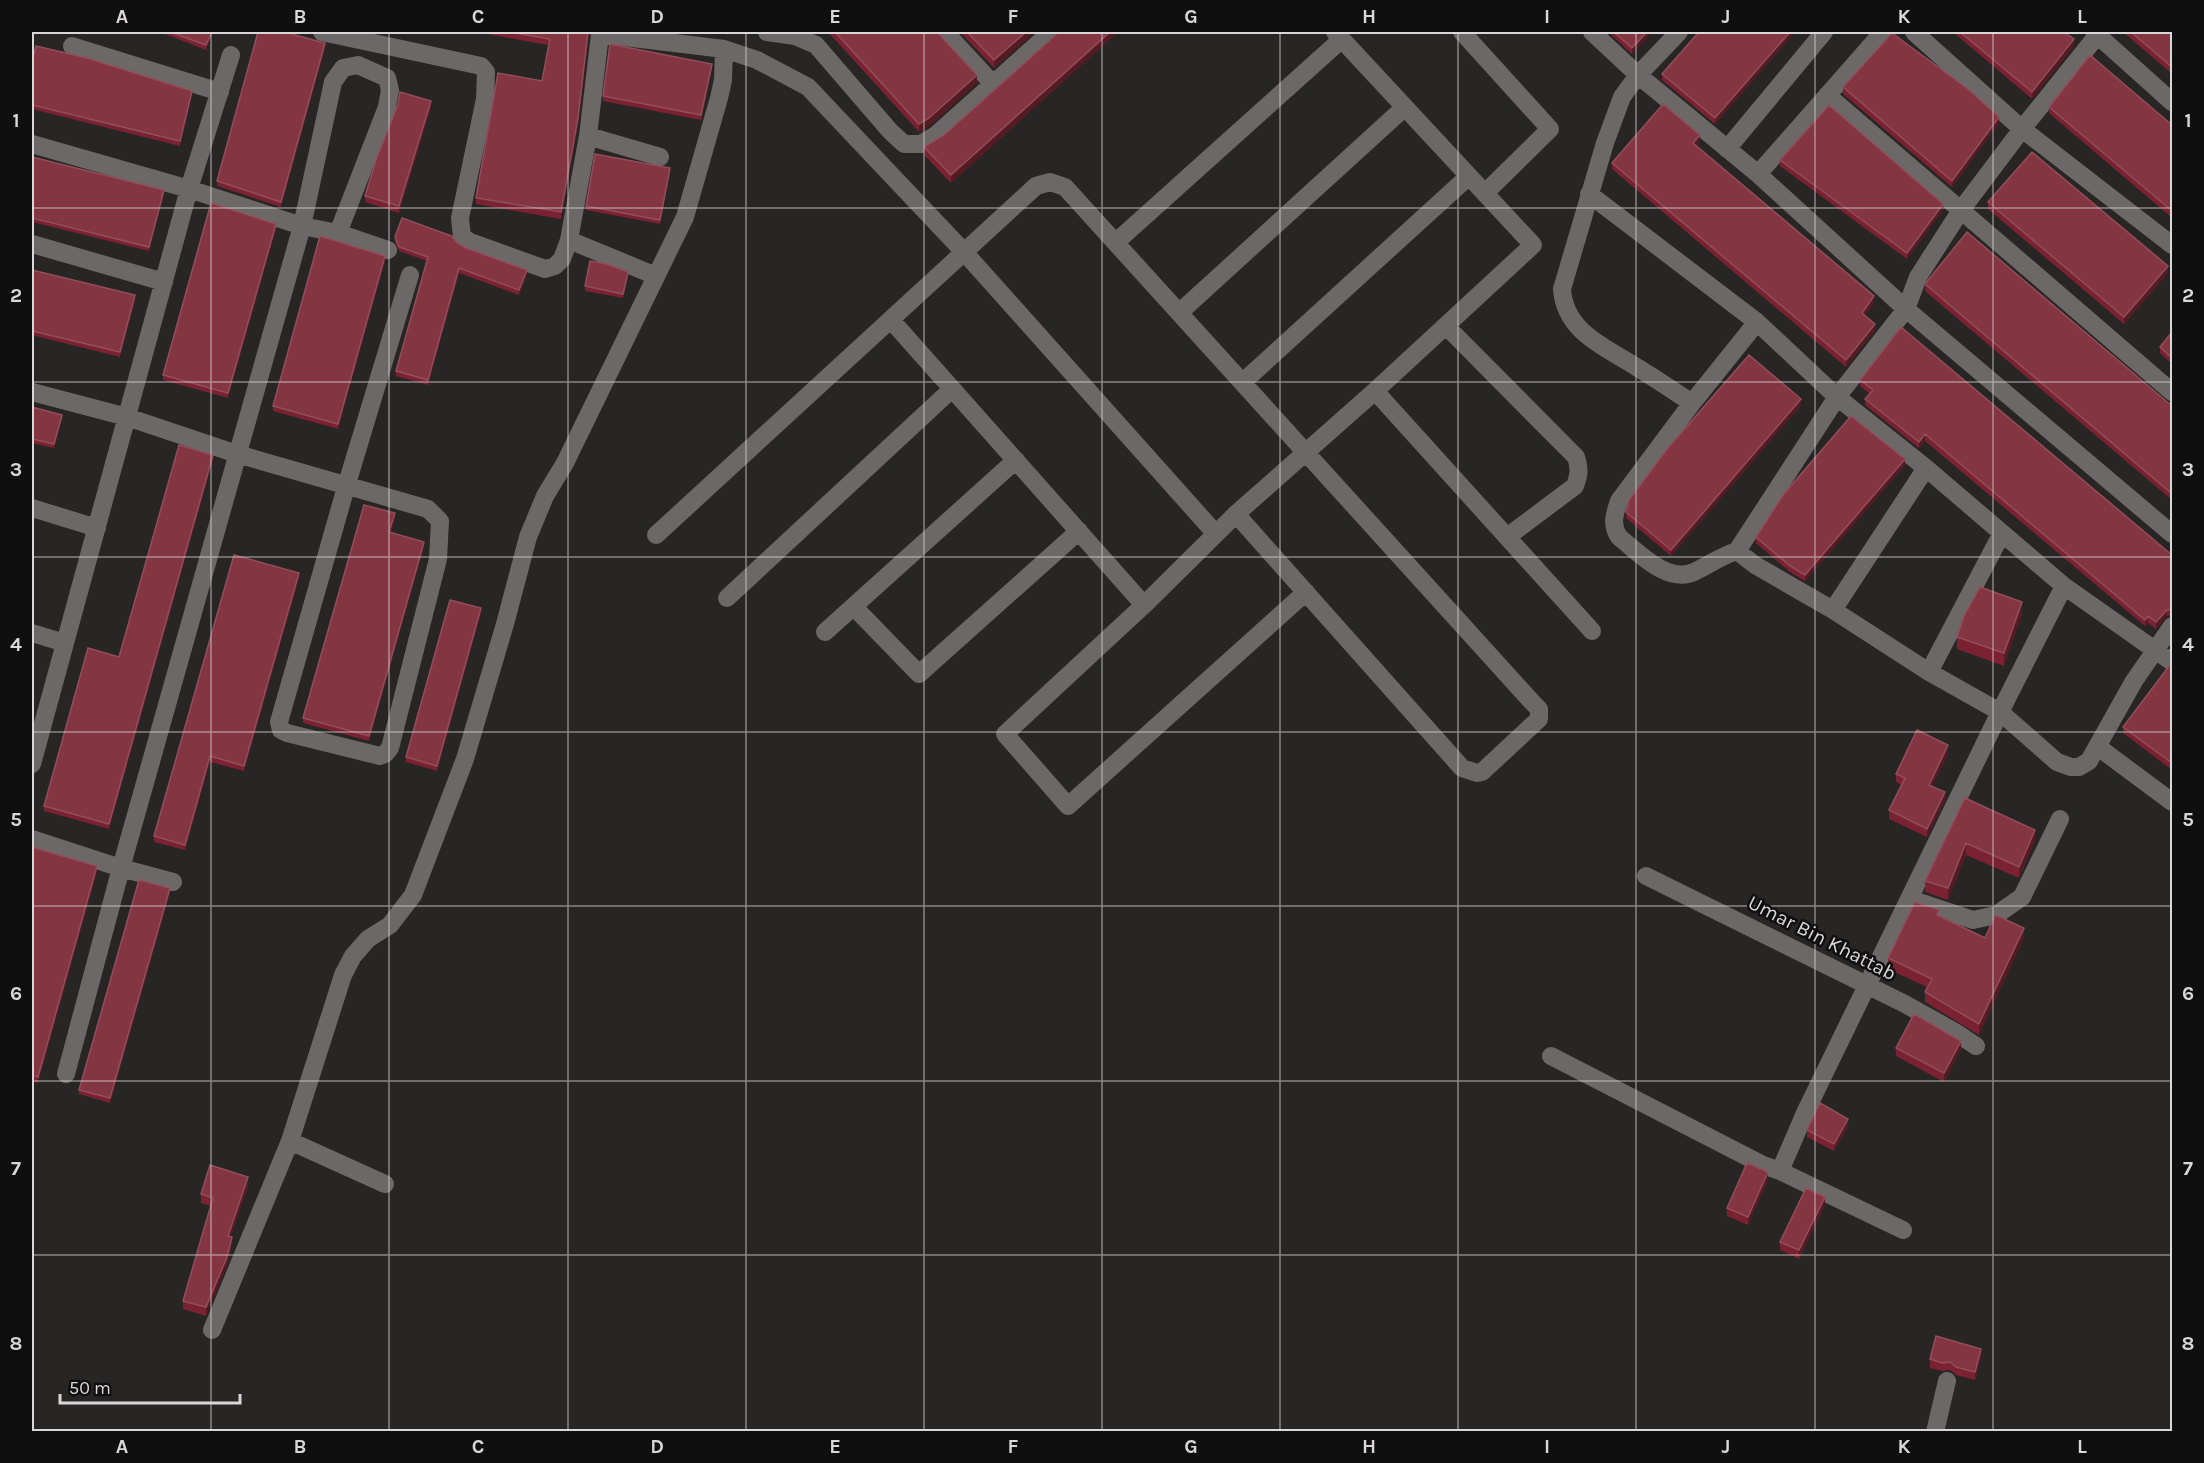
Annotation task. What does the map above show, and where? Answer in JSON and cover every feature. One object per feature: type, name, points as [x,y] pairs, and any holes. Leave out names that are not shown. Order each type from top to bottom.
[{"type":"street","points":[[322,32],[481,66],[486,72],[486,89],[460,218],[462,237],[545,269],[555,266],[562,259],[569,240],[588,136],[600,33],[724,49],[757,60],[808,87],[965,253],[1216,534]]},
{"type":"street","points":[[767,32],[795,36],[816,45],[890,131],[904,144],[921,144],[936,135],[1052,32]]},
{"type":"street","points":[[945,32],[993,84]]},
{"type":"street","points":[[1462,32],[1550,129],[1485,192]]},
{"type":"street","points":[[1592,32],[1638,75],[1758,174],[1906,309],[2172,534]]},
{"type":"street","points":[[1679,32],[1638,75],[1622,97],[1589,194],[1562,289],[1567,313],[1577,327],[1593,342],[1692,403]]},
{"type":"street","points":[[1727,149],[1824,32]]},
{"type":"street","points":[[1758,174],[1883,32]]},
{"type":"street","points":[[1914,32],[2022,129],[2172,245]]},
{"type":"street","points":[[1757,322],[1692,403],[1619,501],[1614,513],[1614,531],[1619,537],[1661,569],[1671,573],[1692,573],[1722,555],[1737,551],[1837,397],[1906,309],[1918,277],[1961,210],[2097,33],[2172,102]]},
{"type":"street","points":[[1116,242],[1339,35],[1533,245],[1375,391],[1236,514],[1144,605],[1005,734],[1068,806],[1306,592]]},
{"type":"street","points":[[72,46],[220,92]]},
{"type":"street","points":[[212,1330],[290,1141],[343,975],[368,939],[390,925],[413,895],[465,759],[528,537],[545,496],[565,463],[685,217],[719,98],[723,80],[724,49]]},
{"type":"street","points":[[32,764],[189,189],[231,55]]},
{"type":"street","points":[[66,1074],[121,868],[302,226],[333,82],[343,68],[358,65],[387,78],[390,90],[387,107],[338,233]]},
{"type":"street","points":[[1827,95],[2172,392]]},
{"type":"street","points":[[1180,312],[1405,107]]},
{"type":"street","points":[[588,136],[660,157]]},
{"type":"street","points":[[32,144],[189,189],[302,226],[338,233],[388,250]]},
{"type":"street","points":[[1243,382],[1469,176]]},
{"type":"street","points":[[656,535],[1036,186],[1050,182],[1065,187],[1180,312],[1539,710],[1539,719],[1482,772],[1462,768],[1236,514]]},
{"type":"street","points":[[1589,194],[1757,322],[1837,397],[1926,468],[2064,586],[2157,649],[2172,662]]},
{"type":"street","points":[[569,240],[656,276]]},
{"type":"street","points":[[32,244],[164,282]]},
{"type":"street","points":[[32,392],[127,417],[237,454],[346,487],[428,509],[440,521],[436,566],[413,660],[390,748],[380,756],[287,733],[281,730],[279,722],[346,487],[410,275]]},
{"type":"street","points":[[891,320],[1144,605]]},
{"type":"street","points":[[1446,326],[1576,457],[1579,465],[1579,476],[1575,486],[1507,537]]},
{"type":"street","points":[[727,598],[952,389]]},
{"type":"street","points":[[1375,391],[1592,631]]},
{"type":"street","points":[[825,632],[1016,460]]},
{"type":"street","points":[[1833,610],[1926,468]]},
{"type":"street","points":[[32,508],[97,528]]},
{"type":"street","points":[[854,607],[919,674],[1079,531]]},
{"type":"street","points":[[1929,672],[2002,533]]},
{"type":"street","points":[[1737,551],[1755,565],[1833,610],[1929,672],[2000,712],[2057,762],[2070,767],[2079,767],[2089,761],[2134,681],[2172,626]]},
{"type":"street","points":[[1780,1171],[1805,1113],[2000,712],[2064,586]]},
{"type":"street","points":[[32,633],[65,643]]},
{"type":"street","points":[[2098,747],[2172,802]]},
{"type":"street","points":[[1910,899],[1973,920],[1996,915],[2022,897],[2060,819]]},
{"type":"street","points":[[32,839],[172,882]]},
{"type":"street","name":"Umar Bin Khattab","points":[[1646,876],[1955,1032],[1976,1046]]},
{"type":"street","points":[[1551,1056],[1763,1165],[1903,1230]]},
{"type":"street","points":[[290,1141],[385,1184]]},
{"type":"street","points":[[1935,1431],[1947,1381]]},
{"type":"building","points":[[170,32],[212,32],[206,45]]},
{"type":"building","points":[[258,32],[284,32],[325,43],[281,202],[217,181]]},
{"type":"building","points":[[509,32],[588,32],[578,118],[561,212],[476,198],[498,73],[542,81],[550,39]]},
{"type":"building","points":[[835,32],[937,32],[977,75],[929,118],[919,124]]},
{"type":"building","points":[[967,32],[1026,32],[994,60]]},
{"type":"building","points":[[1059,32],[1110,32],[951,175],[924,147],[944,135]]},
{"type":"building","points":[[1614,32],[1647,32],[1632,48]]},
{"type":"building","points":[[1699,32],[1790,32],[1715,118],[1662,74]]},
{"type":"building","points":[[1960,32],[2064,32],[2074,39],[2032,92]]},
{"type":"building","points":[[2131,32],[2172,32],[2172,67]]},
{"type":"building","points":[[1892,33],[1968,89],[1999,117],[1952,181],[1843,87]]},
{"type":"building","points":[[610,44],[712,64],[701,115],[603,96]]},
{"type":"building","points":[[36,46],[87,58],[192,91],[180,141],[32,105],[32,63]]},
{"type":"building","points":[[2090,55],[2172,125],[2172,211],[2049,107]]},
{"type":"building","points":[[400,92],[431,101],[399,206],[365,196],[376,160],[398,104]]},
{"type":"building","points":[[1663,104],[1700,135],[1693,143],[1874,296],[1862,313],[1875,324],[1846,360],[1612,163]]},
{"type":"building","points":[[1829,105],[1943,204],[1907,253],[1780,160]]},
{"type":"building","points":[[2032,152],[2168,266],[2124,317],[1988,202]]},
{"type":"building","points":[[595,154],[670,168],[660,220],[586,206]]},
{"type":"building","points":[[32,157],[164,190],[149,247],[32,218]]},
{"type":"building","points":[[211,203],[276,224],[228,393],[163,375]]},
{"type":"building","points":[[402,218],[452,236],[456,242],[466,248],[527,270],[519,290],[459,268],[428,380],[396,371],[428,257],[399,247],[395,237]]},
{"type":"building","points":[[1967,232],[2172,406],[2172,494],[1925,284]]},
{"type":"building","points":[[320,236],[385,256],[338,424],[273,406]]},
{"type":"building","points":[[590,261],[607,264],[628,272],[623,294],[585,286]]},
{"type":"building","points":[[32,270],[135,295],[120,352],[32,331]]},
{"type":"building","points":[[1901,327],[2172,555],[2172,609],[2167,610],[2156,622],[2148,616],[2145,620],[1925,434],[1919,442],[1865,399],[1873,390],[1860,380]]},
{"type":"building","points":[[2172,332],[2172,358],[2160,347]]},
{"type":"building","points":[[1749,355],[1801,399],[1671,550],[1626,512],[1629,500],[1667,449]]},
{"type":"building","points":[[32,407],[62,415],[54,444],[32,439]]},
{"type":"building","points":[[1851,416],[1905,459],[1805,575],[1790,566],[1756,537],[1783,495]]},
{"type":"building","points":[[179,445],[213,455],[109,824],[44,806],[88,648],[119,657]]},
{"type":"building","points":[[364,505],[395,513],[389,532],[424,542],[369,736],[303,718]]},
{"type":"building","points":[[234,555],[299,573],[244,766],[210,756],[185,845],[154,836]]},
{"type":"building","points":[[1980,587],[2022,602],[2004,653],[1957,637],[1964,616]]},
{"type":"building","points":[[450,600],[481,608],[437,766],[406,757]]},
{"type":"building","points":[[2169,666],[2172,666],[2172,763],[2123,727]]},
{"type":"building","points":[[1917,730],[1948,745],[1929,785],[1945,792],[1927,829],[1889,810],[1905,778],[1896,774]]},
{"type":"building","points":[[1965,798],[2035,830],[2019,867],[1966,843],[1948,888],[1925,881]]},
{"type":"building","points":[[32,847],[97,866],[38,1077],[32,1075]]},
{"type":"building","points":[[139,880],[170,888],[110,1098],[79,1090]]},
{"type":"building","points":[[1915,902],[1939,910],[1937,915],[1985,938],[1995,916],[2024,928],[1979,1024],[1925,992],[1932,979],[1888,958]]},
{"type":"building","points":[[1914,1014],[1961,1041],[1944,1073],[1896,1048]]},
{"type":"building","points":[[1820,1103],[1848,1119],[1834,1144],[1807,1130]]},
{"type":"building","points":[[1747,1163],[1768,1172],[1748,1217],[1727,1208]]},
{"type":"building","points":[[210,1165],[248,1177],[228,1236],[232,1237],[227,1257],[206,1307],[183,1301],[213,1198],[201,1194]]},
{"type":"building","points":[[1806,1188],[1825,1197],[1799,1250],[1780,1242]]},
{"type":"building","points":[[1936,1336],[1981,1349],[1975,1372],[1956,1367],[1950,1362],[1942,1363],[1930,1359]]}]
